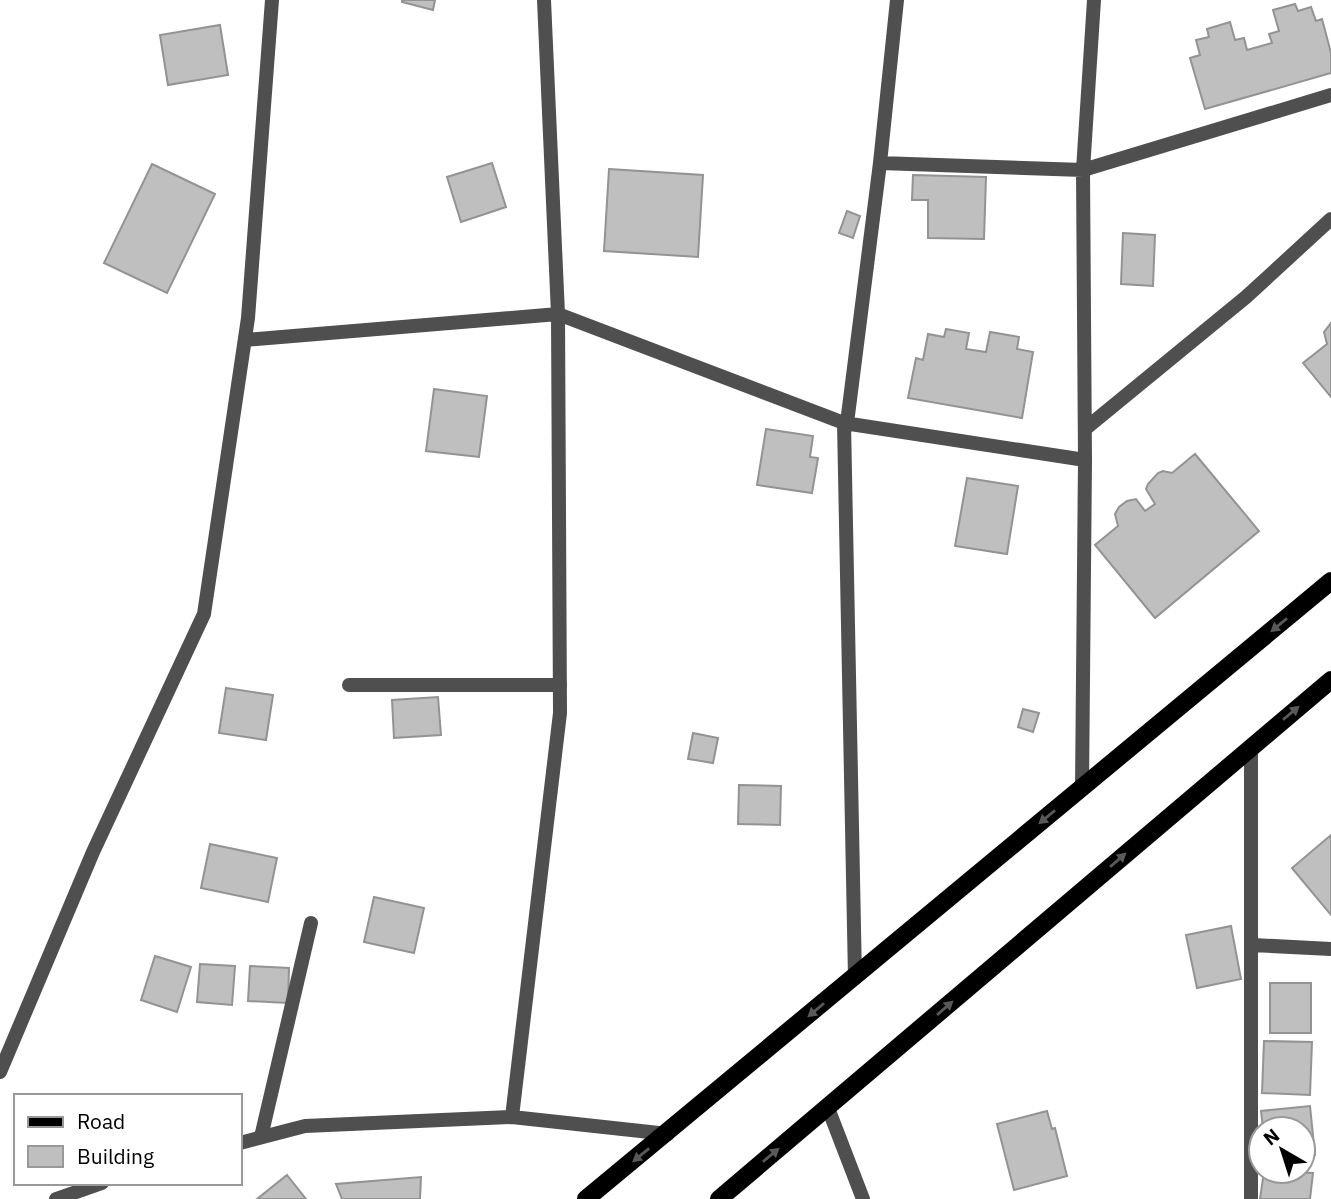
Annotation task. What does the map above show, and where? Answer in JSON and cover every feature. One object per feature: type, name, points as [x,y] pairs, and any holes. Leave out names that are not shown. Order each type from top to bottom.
[{"type":"main road","points":[[586,1199],[668,1134],[1331,581]]},
{"type":"main road","points":[[719,1199],[1331,680]]},
{"type":"street","points":[[0,1072],[93,852],[204,614],[249,305],[272,0]]},
{"type":"street","points":[[512,1117],[560,713],[561,685],[558,314],[544,0]]},
{"type":"street","points":[[855,978],[846,423],[880,163],[897,0]]},
{"type":"street","points":[[1082,788],[1085,460],[1083,170],[1094,0]]},
{"type":"street","points":[[880,163],[1083,170],[1331,95]]},
{"type":"street","points":[[1085,429],[1245,297],[1331,219]]},
{"type":"street","points":[[245,340],[558,314],[846,423],[1085,460]]},
{"type":"street","points":[[349,685],[561,685]]},
{"type":"street","points":[[1251,747],[1251,1199]]},
{"type":"street","points":[[261,1137],[311,923]]},
{"type":"street","points":[[1252,945],[1331,949]]},
{"type":"street","points":[[828,1108],[863,1199]]},
{"type":"street","points":[[242,1142],[304,1126],[512,1117],[668,1134]]},
{"type":"street","points":[[56,1199],[97,1185]]},
{"type":"building","points":[[402,0],[435,0],[433,10]]},
{"type":"building","points":[[1295,4],[1298,11],[1311,7],[1316,21],[1322,19],[1331,53],[1331,73],[1205,109],[1190,58],[1200,55],[1196,40],[1209,37],[1207,29],[1230,22],[1235,40],[1244,38],[1247,50],[1272,43],[1269,34],[1279,31],[1273,10]]},
{"type":"building","points":[[220,25],[228,75],[168,85],[160,35]]},
{"type":"building","points":[[492,163],[506,207],[461,222],[447,177]]},
{"type":"building","points":[[152,164],[215,194],[167,293],[104,263]]},
{"type":"building","points":[[609,169],[703,175],[698,257],[604,251]]},
{"type":"building","points":[[913,175],[986,177],[984,239],[928,238],[928,200],[912,200]]},
{"type":"building","points":[[847,211],[860,216],[853,238],[839,233]]},
{"type":"building","points":[[1123,233],[1155,235],[1153,286],[1121,284]]},
{"type":"building","points":[[1331,323],[1331,397],[1303,363],[1327,344],[1324,332]]},
{"type":"building","points":[[946,329],[969,333],[966,349],[986,352],[990,332],[1019,337],[1017,349],[1033,352],[1022,418],[908,398],[916,358],[923,360],[928,334],[944,337]]},
{"type":"building","points":[[434,389],[487,396],[479,457],[426,451]]},
{"type":"building","points":[[766,429],[813,436],[810,457],[818,458],[812,493],[757,485]]},
{"type":"building","points":[[1195,454],[1259,531],[1155,618],[1095,545],[1118,526],[1115,514],[1119,507],[1136,499],[1145,511],[1155,504],[1146,489],[1148,484],[1158,473],[1172,473]]},
{"type":"building","points":[[967,478],[1018,486],[1007,554],[955,546]]},
{"type":"building","points":[[226,688],[273,695],[266,740],[219,733]]},
{"type":"building","points":[[438,697],[441,735],[394,738],[392,700]]},
{"type":"building","points":[[1023,709],[1039,713],[1033,732],[1018,727]]},
{"type":"building","points":[[693,733],[718,738],[713,763],[688,759]]},
{"type":"building","points":[[739,785],[781,786],[780,825],[738,824]]},
{"type":"building","points":[[1331,835],[1331,915],[1292,868]]},
{"type":"building","points":[[210,844],[277,858],[268,902],[201,888]]},
{"type":"building","points":[[374,897],[424,908],[414,953],[364,942]]},
{"type":"building","points":[[1231,926],[1241,979],[1197,988],[1186,935]]},
{"type":"building","points":[[155,956],[191,967],[177,1012],[141,1000]]},
{"type":"building","points":[[200,964],[235,966],[232,1005],[197,1002]]},
{"type":"building","points":[[250,966],[289,968],[288,1003],[248,1001]]},
{"type":"building","points":[[1270,983],[1311,983],[1311,1033],[1270,1033]]},
{"type":"building","points":[[1264,1041],[1312,1042],[1310,1095],[1262,1093]]},
{"type":"building","points":[[1310,1106],[1311,1115],[1261,1115],[1261,1111]]},
{"type":"building","points":[[1047,1111],[1052,1129],[1055,1128],[1067,1176],[1014,1190],[997,1124]]},
{"type":"building","points":[[287,1175],[306,1199],[257,1199]]},
{"type":"building","points":[[421,1177],[420,1199],[342,1199],[336,1184]]},
{"type":"building","points":[[1262,1185],[1312,1185],[1310,1199],[1260,1199]]}]
